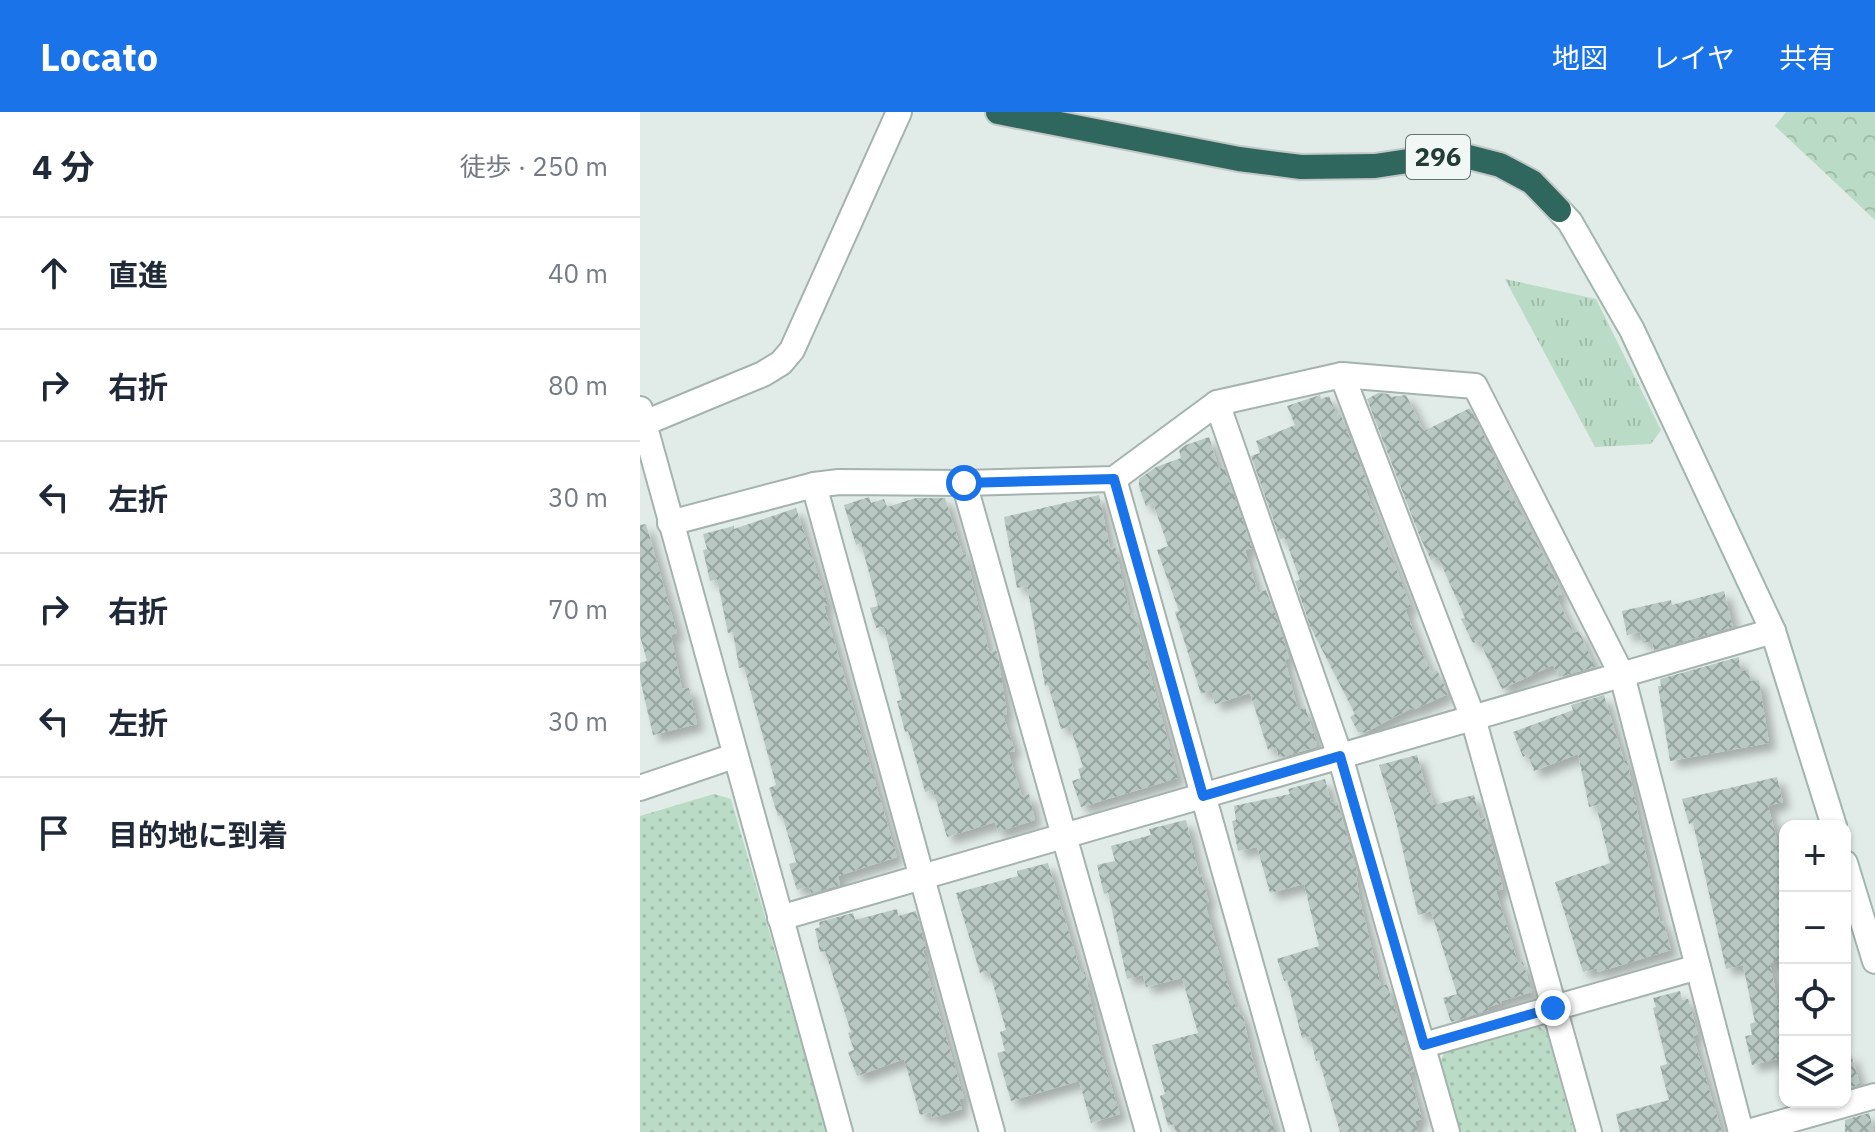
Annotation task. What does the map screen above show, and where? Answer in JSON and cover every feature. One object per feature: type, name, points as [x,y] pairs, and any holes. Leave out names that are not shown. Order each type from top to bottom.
[{"type":"highway","name":"296","points":[[998,112],[1239,159],[1301,167],[1375,166],[1441,156],[1469,157],[1500,165],[1532,182],[1559,210]]},
{"type":"street","points":[[840,1132],[641,419],[763,374],[787,356],[899,112]]},
{"type":"street","points":[[1559,210],[1570,222],[1632,330],[1773,631],[1832,820]]},
{"type":"street","points":[[670,523],[814,485],[839,482],[1114,479],[1217,403],[1342,375],[1475,386],[1622,675],[1741,1132]]},
{"type":"street","points":[[1342,375],[1473,718],[1589,1132]]},
{"type":"street","points":[[1217,403],[1340,756],[1447,1132]]},
{"type":"street","points":[[1114,479],[1298,1132]]},
{"type":"street","points":[[964,483],[1148,1132]]},
{"type":"street","points":[[814,485],[992,1132]]},
{"type":"street","points":[[780,918],[1773,631]]},
{"type":"street","points":[[640,788],[734,756]]},
{"type":"street","points":[[1851,883],[1875,961]]},
{"type":"street","points":[[1424,1045],[1698,967]]},
{"type":"street","points":[[1748,1132],[1875,1096]]},
{"type":"green space","points":[[1786,112],[1875,112],[1875,220],[1775,126]]},
{"type":"green space","points":[[1505,279],[1596,299],[1661,430],[1651,444],[1595,447]]},
{"type":"green space","points":[[714,794],[731,799],[827,1132],[640,1132],[640,816]]},
{"type":"green space","points":[[1536,1024],[1547,1033],[1574,1132],[1460,1132],[1440,1062],[1447,1047]]},
{"type":"building","points":[[1378,393],[1391,397],[1406,395],[1424,431],[1470,408],[1562,594],[1556,596],[1574,633],[1579,631],[1595,667],[1559,677],[1553,665],[1502,689],[1479,640],[1473,643],[1461,619],[1465,618],[1438,557],[1431,560],[1420,537],[1367,399]]},
{"type":"building","points":[[1320,395],[1321,399],[1329,396],[1337,415],[1340,413],[1411,607],[1405,609],[1432,673],[1437,670],[1448,694],[1412,708],[1366,732],[1358,732],[1350,717],[1355,714],[1310,626],[1295,581],[1300,580],[1285,538],[1280,539],[1251,456],[1260,453],[1256,441],[1295,425],[1287,406]]},
{"type":"building","points":[[1209,437],[1219,469],[1224,467],[1252,548],[1245,550],[1258,593],[1266,590],[1278,622],[1289,658],[1285,660],[1298,710],[1305,707],[1317,744],[1316,747],[1279,758],[1276,747],[1268,750],[1250,693],[1215,704],[1211,690],[1201,694],[1175,612],[1179,611],[1157,550],[1168,546],[1153,503],[1146,506],[1139,487],[1139,479],[1156,467],[1181,458],[1179,450],[1186,445]]},
{"type":"building","points":[[1099,495],[1110,548],[1115,546],[1130,614],[1134,613],[1178,778],[1081,807],[1072,781],[1081,778],[1078,769],[1083,767],[1070,726],[1061,729],[1048,685],[1045,686],[1027,586],[1017,588],[1004,517]]},
{"type":"building","points":[[869,497],[871,503],[884,499],[887,507],[916,498],[945,498],[963,555],[966,554],[989,652],[996,650],[998,656],[1007,714],[1003,715],[1015,751],[1008,752],[1022,796],[1029,794],[1035,820],[998,832],[995,822],[947,837],[933,790],[925,792],[908,731],[905,732],[897,701],[902,700],[884,627],[876,628],[870,608],[878,606],[861,543],[856,545],[844,505]]},
{"type":"building","points":[[796,508],[828,605],[824,606],[897,857],[838,876],[840,885],[811,893],[809,886],[797,890],[789,864],[796,862],[782,815],[778,816],[769,788],[776,785],[744,667],[739,668],[733,632],[728,633],[717,579],[710,581],[703,550],[707,549],[703,534],[734,526],[734,529]]},
{"type":"building","points":[[646,524],[677,633],[671,635],[682,689],[689,688],[697,724],[653,735],[640,679],[640,663],[647,661],[640,636],[640,525]]},
{"type":"building","points":[[1724,591],[1733,627],[1654,650],[1652,641],[1642,643],[1640,632],[1627,635],[1622,611],[1671,600],[1672,605]]},
{"type":"building","points":[[1739,657],[1740,671],[1749,670],[1750,681],[1759,680],[1769,743],[1670,761],[1658,686],[1661,686],[1660,679]]},
{"type":"building","points":[[1604,695],[1624,761],[1627,761],[1660,922],[1663,921],[1671,950],[1598,972],[1597,968],[1583,972],[1555,882],[1610,863],[1596,805],[1589,807],[1578,754],[1534,771],[1528,754],[1523,757],[1513,732],[1573,710],[1571,705]]},
{"type":"building","points":[[1417,755],[1427,792],[1430,792],[1434,805],[1474,795],[1480,819],[1485,818],[1503,889],[1496,891],[1518,963],[1523,962],[1532,992],[1451,1022],[1443,998],[1457,994],[1431,911],[1418,915],[1395,817],[1379,765]]},
{"type":"building","points":[[1777,777],[1783,802],[1768,806],[1779,847],[1779,961],[1770,963],[1779,1008],[1779,1058],[1752,1065],[1745,1036],[1752,1035],[1750,1024],[1755,1022],[1743,965],[1726,969],[1693,823],[1689,824],[1682,799]]},
{"type":"building","points":[[1325,779],[1331,803],[1337,801],[1358,875],[1360,900],[1381,986],[1387,984],[1414,1071],[1409,1073],[1422,1119],[1415,1121],[1418,1132],[1340,1132],[1319,1060],[1316,1061],[1310,1036],[1302,1038],[1287,980],[1284,981],[1277,959],[1319,946],[1304,884],[1270,893],[1257,847],[1238,851],[1232,821],[1236,820],[1234,806],[1290,794],[1288,789]]},
{"type":"building","points":[[1186,820],[1226,979],[1236,1007],[1243,1016],[1254,1066],[1275,1132],[1176,1132],[1174,1124],[1168,1126],[1160,1096],[1165,1094],[1152,1045],[1198,1033],[1182,978],[1146,987],[1143,975],[1127,979],[1108,892],[1104,894],[1097,865],[1115,861],[1111,846],[1151,835],[1149,829]]},
{"type":"building","points":[[1048,863],[1081,973],[1085,972],[1102,1056],[1120,1114],[1091,1123],[1079,1081],[1011,1101],[997,1053],[1005,1051],[1000,1032],[1006,1030],[989,970],[980,973],[956,893],[1018,876],[1017,871]]},
{"type":"building","points":[[897,909],[898,916],[916,911],[926,949],[923,950],[927,971],[964,1098],[959,1099],[962,1109],[932,1118],[931,1112],[920,1115],[904,1059],[857,1076],[848,1052],[854,1050],[848,1033],[851,1032],[825,951],[820,952],[815,929],[820,927],[819,922],[853,913],[855,920]]},
{"type":"building","points":[[1680,991],[1682,1000],[1688,999],[1698,1034],[1693,1036],[1722,1132],[1620,1132],[1616,1114],[1669,1100],[1660,1066],[1667,1064],[1653,998]]},
{"type":"building","points":[[1851,1054],[1860,1085],[1851,1087]]},
{"type":"building","points":[[1869,1113],[1874,1132],[1845,1132],[1845,1120]]},
{"type":"route","points":[[964,483],[1114,479],[1203,796],[1340,756],[1424,1045],[1553,1008]]}]
